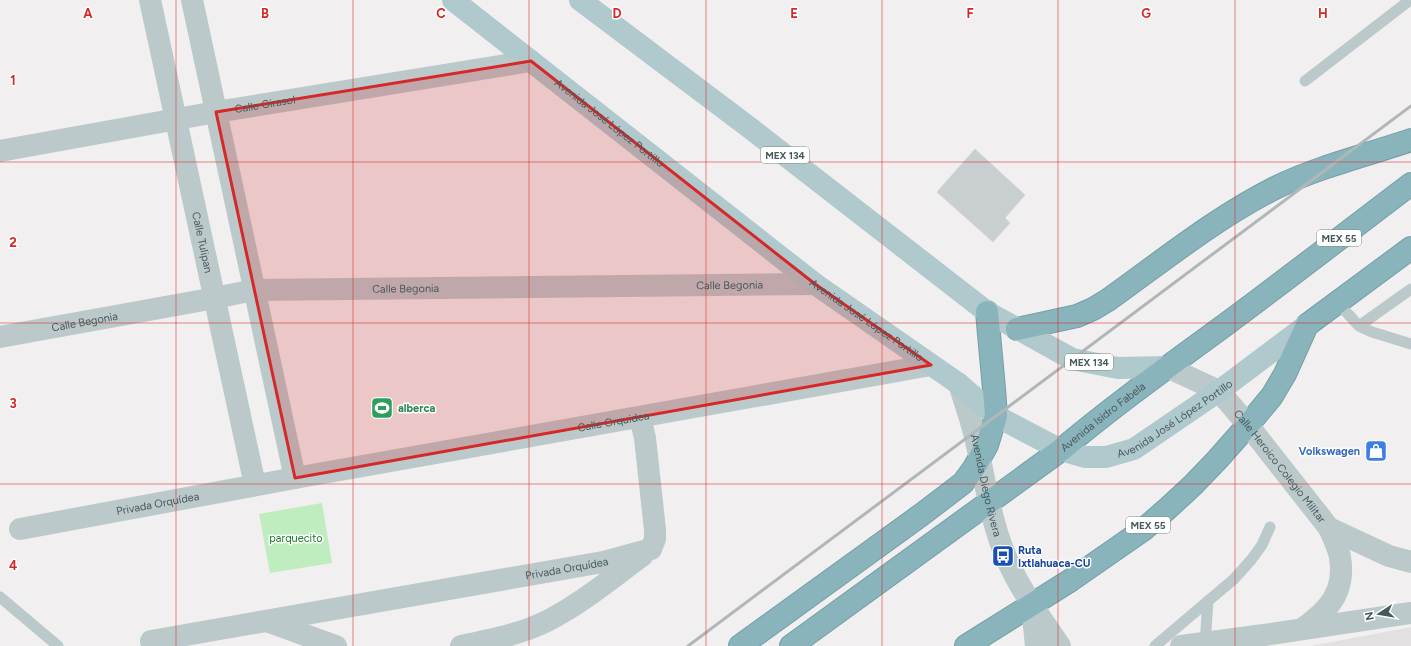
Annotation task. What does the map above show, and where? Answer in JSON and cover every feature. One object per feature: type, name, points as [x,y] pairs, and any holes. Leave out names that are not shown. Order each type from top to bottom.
[{"type":"highway","points":[[1017,329],[1077,316],[1093,309],[1108,300],[1227,215],[1253,199],[1281,185],[1314,172],[1411,140]]},
{"type":"highway","name":"Avenida Isidro Fabela","points":[[791,646],[1061,450],[1167,367],[1268,293],[1411,184]]},
{"type":"highway","points":[[1307,325],[1411,248]]},
{"type":"highway","points":[[740,646],[963,483],[987,445],[996,416],[987,312]]},
{"type":"highway","name":"MEX 55","points":[[966,646],[1071,580],[1143,530],[1193,485],[1248,425],[1272,396],[1285,374],[1307,325]]},
{"type":"main road","name":"Avenida José López Portillo","points":[[453,0],[815,284],[959,384],[996,416],[1061,450],[1085,457],[1106,457],[1134,449],[1219,392],[1307,325]]},
{"type":"main road","name":"MEX 134","points":[[580,0],[750,128],[987,312],[1072,359],[1118,368],[1167,367]]},
{"type":"street","name":"Calle Tulipan","points":[[150,0],[256,485]]},
{"type":"street","points":[[192,0],[295,478]]},
{"type":"street","name":"Calle Girasol","points":[[0,152],[216,112],[531,61]]},
{"type":"street","name":"Calle Begonia","points":[[0,337],[254,290],[815,284]]},
{"type":"street","name":"Calle Orquidea","points":[[295,478],[931,365]]},
{"type":"street","name":"MEX 134","points":[[1167,367],[1219,392]]},
{"type":"street","name":"Avenida Diego Rivera","points":[[959,384],[974,432],[997,533],[1013,574],[1060,646]]},
{"type":"street","name":"Calle Heroico Colegio Militar","points":[[1219,392],[1248,425],[1329,528],[1389,556],[1411,562]]},
{"type":"street","points":[[640,417],[644,438],[655,530],[651,549]]},
{"type":"street","name":"Privada Orquídea","points":[[20,529],[295,478]]},
{"type":"street","points":[[1301,629],[1327,609],[1335,596],[1340,583],[1340,556],[1329,528]]},
{"type":"street","name":"Privada Orquídea","points":[[151,641],[602,562],[651,549]]},
{"type":"street","name":"Privada Orquídea","points":[[461,646],[495,639],[526,630],[549,620],[576,604],[651,549]]},
{"type":"street","name":"Avenida Diego Rivera","points":[[1032,605],[1036,646]]},
{"type":"street","points":[[1181,646],[1205,643],[1259,641],[1301,629],[1411,613]]},
{"type":"street","name":"Privada Orquídea","points":[[268,621],[336,646]]},
{"type":"lane","points":[[1305,81],[1410,0]]},
{"type":"lane","points":[[1359,326],[1411,289]]},
{"type":"lane","points":[[1338,303],[1359,326],[1372,332],[1411,344]]},
{"type":"lane","points":[[1155,646],[1234,579],[1262,545],[1270,527]]},
{"type":"lane","points":[[0,597],[58,646]]},
{"type":"lane","points":[[1205,643],[1208,601]]},
{"type":"highlighted area","points":[[531,61],[815,284],[931,365],[640,417],[295,478],[216,112]]},
{"type":"shaded area","points":[[1411,627],[1411,646],[1311,646]]},
{"type":"green space","name":"parquecito","points":[[322,503],[332,563],[270,573],[259,514]]},
{"type":"building","points":[[975,149],[1025,195],[1005,218],[1010,223],[993,242],[937,192]]},
{"type":"railway","points":[[688,646],[1411,106]]},
{"type":"place","name":"alberca","points":[[382,408]]},
{"type":"place","name":"Volkswagen","points":[[1376,451]]},
{"type":"place","name":"Ruta Ixtlahuaca-CU","points":[[1003,556]]}]
